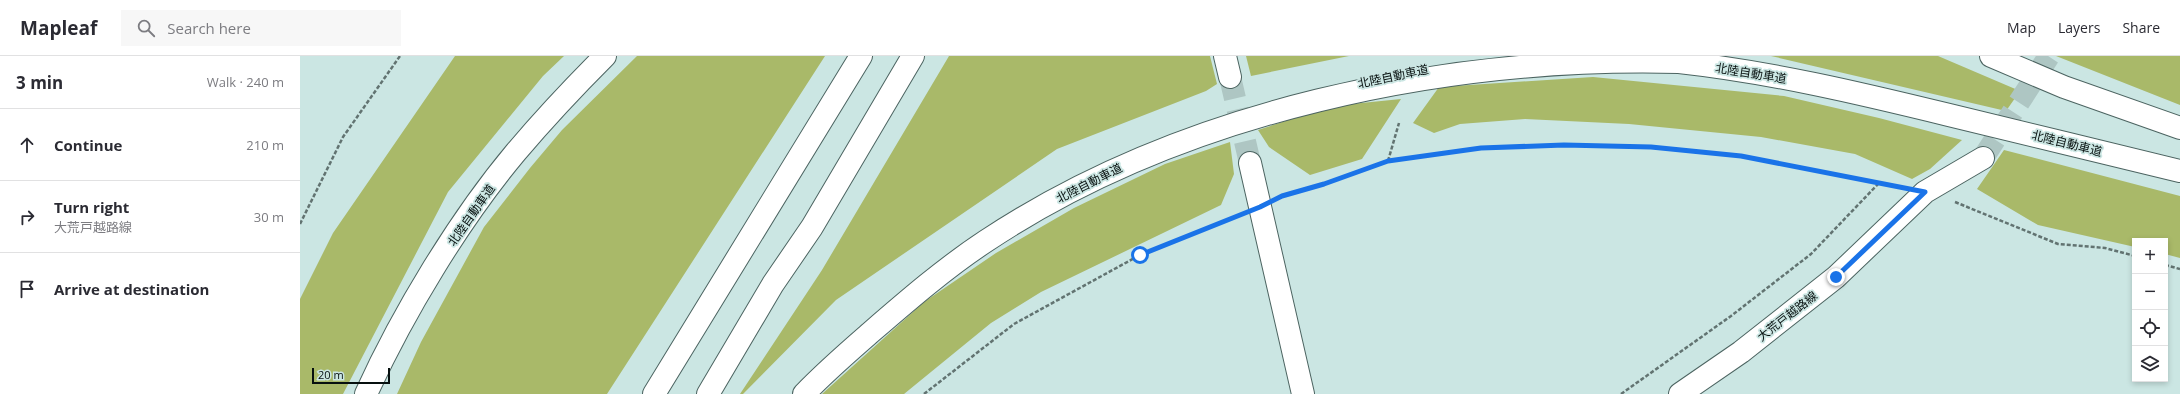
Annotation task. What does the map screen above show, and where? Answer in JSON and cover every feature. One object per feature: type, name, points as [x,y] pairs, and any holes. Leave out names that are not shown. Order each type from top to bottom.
[{"type":"main road","name":"北陸自動車道","points":[[366,394],[402,324],[477,203],[516,153],[562,100],[605,56]]},
{"type":"main road","points":[[654,394],[861,56]]},
{"type":"main road","points":[[708,394],[773,284],[812,226],[913,56]]},
{"type":"main road","points":[[1226,56],[1230,77]]},
{"type":"main road","points":[[1991,56],[2064,87],[2180,128]]},
{"type":"main road","name":"北陸自動車道","points":[[804,394],[823,374],[917,292],[986,241],[1071,190],[1167,145],[1282,102],[1374,79],[1435,68],[1499,60],[1553,57],[1609,58],[1677,62],[1839,88],[2180,171]]},
{"type":"main road","name":"大荒戸越路線","points":[[1680,394],[1741,352],[1836,277],[1925,192],[1983,158]]},
{"type":"main road","points":[[1250,163],[1304,394]]},
{"type":"path","points":[[300,224],[344,137],[400,56]]},
{"type":"path","points":[[1388,161],[1399,123]]},
{"type":"path","points":[[924,394],[1014,324],[1140,255],[1260,207],[1282,196],[1324,184],[1388,161],[1481,148],[1564,145],[1651,147],[1741,156],[1925,192],[2002,220],[2058,244],[2104,248],[2132,255]]},
{"type":"path","points":[[1621,394],[1725,320],[1811,254],[1879,182]]},
{"type":"path","points":[[2168,266],[2180,269]]},
{"type":"green space","points":[[455,56],[564,56],[543,76],[448,192],[343,394],[300,394],[300,299],[333,233]]},
{"type":"green space","points":[[637,56],[825,56],[607,394],[397,394],[421,342],[484,227],[562,130]]},
{"type":"green space","points":[[949,56],[1210,56],[1217,84],[1206,91],[1057,149],[836,300],[743,394],[740,394],[822,270]]},
{"type":"green space","points":[[1246,56],[1349,56],[1251,76]]},
{"type":"green space","points":[[1771,56],[1938,56],[2020,91],[2006,111]]},
{"type":"green space","points":[[2056,56],[2180,56],[2180,105]]},
{"type":"green space","points":[[1593,77],[1784,96],[1879,118],[1962,140],[1930,169],[1912,179],[1855,154],[1761,137],[1629,124],[1525,119],[1460,124],[1434,133],[1413,123],[1439,87]]},
{"type":"green space","points":[[1401,99],[1362,159],[1310,175],[1269,147],[1258,130],[1332,106]]},
{"type":"green space","points":[[1230,142],[1234,174],[1221,205],[1041,292],[991,323],[904,394],[822,394],[924,302],[996,253],[1074,208],[1165,164]]},
{"type":"green space","points":[[2004,150],[2180,196],[2180,258],[2168,255],[2168,238],[2132,238],[2132,246],[2038,225],[1977,189]]},
{"type":"tunnel","points":[[1983,158],[2049,56]]},
{"type":"tunnel","points":[[1230,77],[1250,163]]},
{"type":"route","points":[[1140,255],[1219,222],[1260,207],[1282,196],[1324,184],[1388,161],[1481,148],[1564,145],[1651,147],[1741,156],[1826,171],[1925,192],[1836,277]]}]
